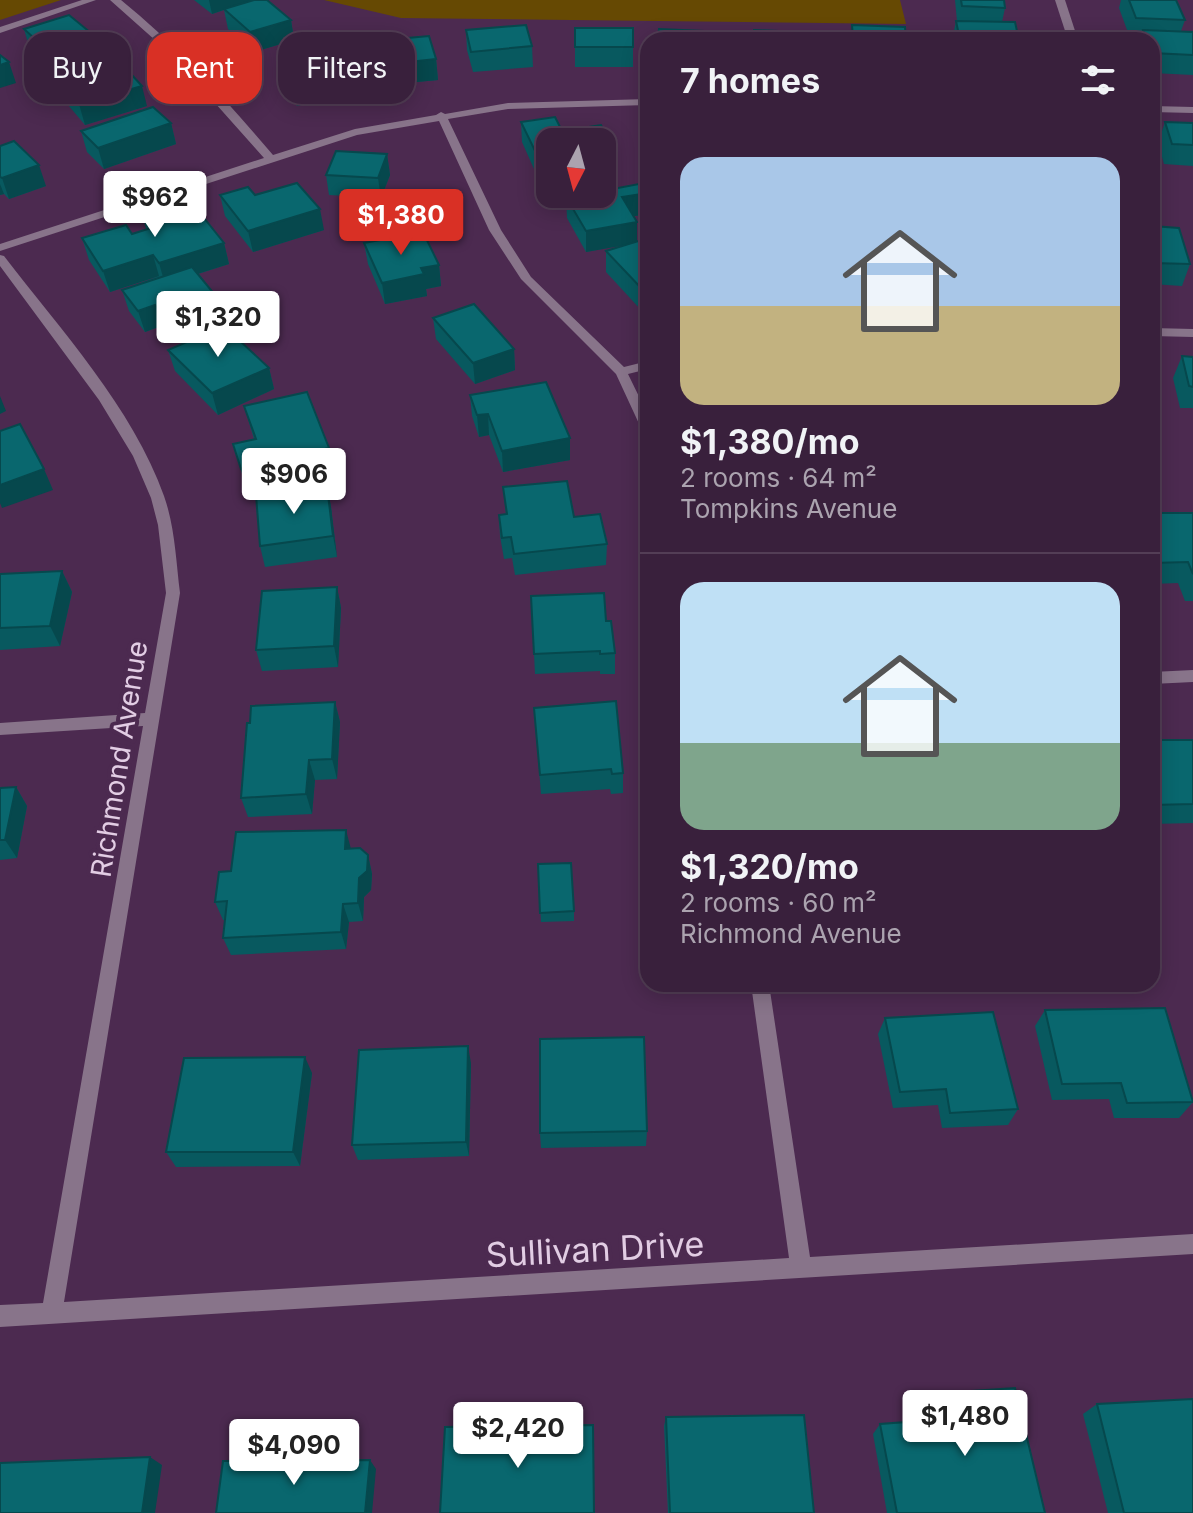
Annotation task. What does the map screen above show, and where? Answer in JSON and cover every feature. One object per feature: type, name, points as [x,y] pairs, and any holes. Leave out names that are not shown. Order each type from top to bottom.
[{"type":"street","points":[[0,30],[91,0]]},
{"type":"street","points":[[115,0],[152,28],[187,62],[270,158]]},
{"type":"street","points":[[1060,0],[1070,32]]},
{"type":"street","points":[[0,248],[355,132],[441,115],[524,105],[640,102]]},
{"type":"street","points":[[1160,109],[1193,110]]},
{"type":"street","points":[[441,115],[495,230],[527,279],[621,372],[640,411]]},
{"type":"street","name":"Richmond Avenue","points":[[0,258],[108,405],[153,485],[163,518],[173,593],[52,1313]]},
{"type":"street","points":[[1160,332],[1193,333]]},
{"type":"street","points":[[621,372],[640,367]]},
{"type":"street","points":[[1160,678],[1193,676]]},
{"type":"street","points":[[0,729],[153,719]]},
{"type":"street","points":[[761,992],[801,1269]]},
{"type":"street","name":"Sullivan Drive","points":[[0,1316],[1193,1244]]},
{"type":"shaded area","points":[[0,0],[61,0],[0,20]]},
{"type":"shaded area","points":[[324,0],[900,0],[906,24],[401,18]]},
{"type":"building","points":[[254,0],[267,0],[291,20],[250,32],[224,9]]},
{"type":"building","points":[[961,0],[1004,0],[1005,8],[962,6]]},
{"type":"building","points":[[1129,0],[1176,0],[1185,20],[1136,18]]},
{"type":"building","points":[[69,15],[90,32],[27,32],[24,29]]},
{"type":"building","points":[[956,21],[1015,22],[1017,32],[958,32]]},
{"type":"building","points":[[526,25],[532,46],[471,52],[466,30]]},
{"type":"building","points":[[852,25],[905,27],[905,32],[852,32]]},
{"type":"building","points":[[575,28],[633,28],[633,47],[575,47]]},
{"type":"building","points":[[659,29],[726,32],[659,32]]},
{"type":"building","points":[[754,30],[799,32],[754,32]]},
{"type":"building","points":[[1143,30],[1193,32],[1193,55],[1160,53],[1160,32]]},
{"type":"building","points":[[429,36],[436,59],[415,61],[415,37]]},
{"type":"building","points":[[0,55],[9,62],[0,65]]},
{"type":"building","points":[[131,74],[142,86],[131,89]]},
{"type":"building","points":[[153,107],[171,123],[98,148],[81,131]]},
{"type":"building","points":[[555,117],[560,128],[536,128],[536,153],[521,122]]},
{"type":"building","points":[[1165,122],[1193,123],[1193,145],[1172,144]]},
{"type":"building","points":[[14,141],[39,165],[2,178],[0,146]]},
{"type":"building","points":[[336,151],[387,154],[378,178],[326,175]]},
{"type":"building","points":[[297,183],[320,209],[248,231],[220,195],[248,187],[255,195]]},
{"type":"building","points":[[640,184],[640,194],[622,197],[637,222],[586,231],[572,208],[616,208],[616,188]]},
{"type":"building","points":[[192,203],[224,243],[159,263],[153,255],[103,271],[82,238],[126,225],[132,234],[151,228],[143,218]]},
{"type":"building","points":[[1160,227],[1179,228],[1190,264],[1160,263]]},
{"type":"building","points":[[423,232],[439,265],[421,268],[424,274],[382,283],[364,243]]},
{"type":"building","points":[[640,240],[640,287],[606,251]]},
{"type":"building","points":[[192,267],[220,301],[166,320],[155,305],[138,311],[122,290]]},
{"type":"building","points":[[474,304],[514,349],[473,363],[433,318]]},
{"type":"building","points":[[224,326],[269,368],[212,393],[168,350]]},
{"type":"building","points":[[1182,356],[1193,357],[1193,387],[1189,386]]},
{"type":"building","points":[[546,382],[570,438],[502,451],[488,414],[477,415],[470,395]]},
{"type":"building","points":[[307,392],[329,448],[241,469],[233,444],[256,439],[244,406]]},
{"type":"building","points":[[20,424],[44,469],[0,485],[0,431]]},
{"type":"building","points":[[567,481],[574,517],[600,514],[607,544],[514,554],[511,537],[502,538],[499,515],[507,514],[503,487]]},
{"type":"building","points":[[327,486],[333,536],[260,546],[256,495]]},
{"type":"building","points":[[1160,513],[1193,513],[1193,574],[1188,562],[1160,563]]},
{"type":"building","points":[[62,571],[50,626],[0,628],[0,574]]},
{"type":"building","points":[[337,587],[334,646],[256,650],[262,591]]},
{"type":"building","points":[[604,593],[606,621],[611,621],[615,653],[534,654],[531,596]]},
{"type":"building","points":[[616,701],[623,773],[612,774],[611,769],[540,775],[534,708]]},
{"type":"building","points":[[335,702],[332,759],[309,760],[306,794],[241,798],[251,706]]},
{"type":"building","points":[[1160,740],[1193,740],[1193,804],[1160,805]]},
{"type":"building","points":[[16,787],[5,840],[0,840],[0,788]]},
{"type":"building","points":[[346,830],[345,849],[360,848],[368,855],[367,871],[359,878],[358,903],[343,904],[341,932],[223,938],[227,901],[215,902],[219,872],[231,871],[236,832]]},
{"type":"building","points":[[571,863],[574,911],[540,913],[538,864]]},
{"type":"building","points":[[1165,1008],[1193,1102],[1127,1103],[1121,1083],[1062,1084],[1045,1010]]},
{"type":"building","points":[[993,1012],[1018,1109],[950,1113],[946,1089],[900,1092],[885,1018]]},
{"type":"building","points":[[644,1037],[647,1131],[540,1133],[540,1039]]},
{"type":"building","points":[[468,1046],[466,1142],[352,1145],[359,1050]]},
{"type":"building","points":[[305,1057],[293,1152],[166,1152],[184,1058]]},
{"type":"building","points":[[1015,1388],[1045,1513],[897,1513],[880,1424],[947,1419],[942,1393]]},
{"type":"building","points":[[1193,1399],[1193,1513],[1124,1513],[1097,1404]]},
{"type":"building","points":[[804,1415],[814,1513],[670,1513],[666,1417]]},
{"type":"building","points":[[593,1425],[594,1513],[440,1513],[445,1427]]},
{"type":"building","points":[[150,1457],[142,1513],[0,1513],[0,1463]]},
{"type":"building","points":[[370,1460],[365,1513],[216,1513],[223,1461]]}]
